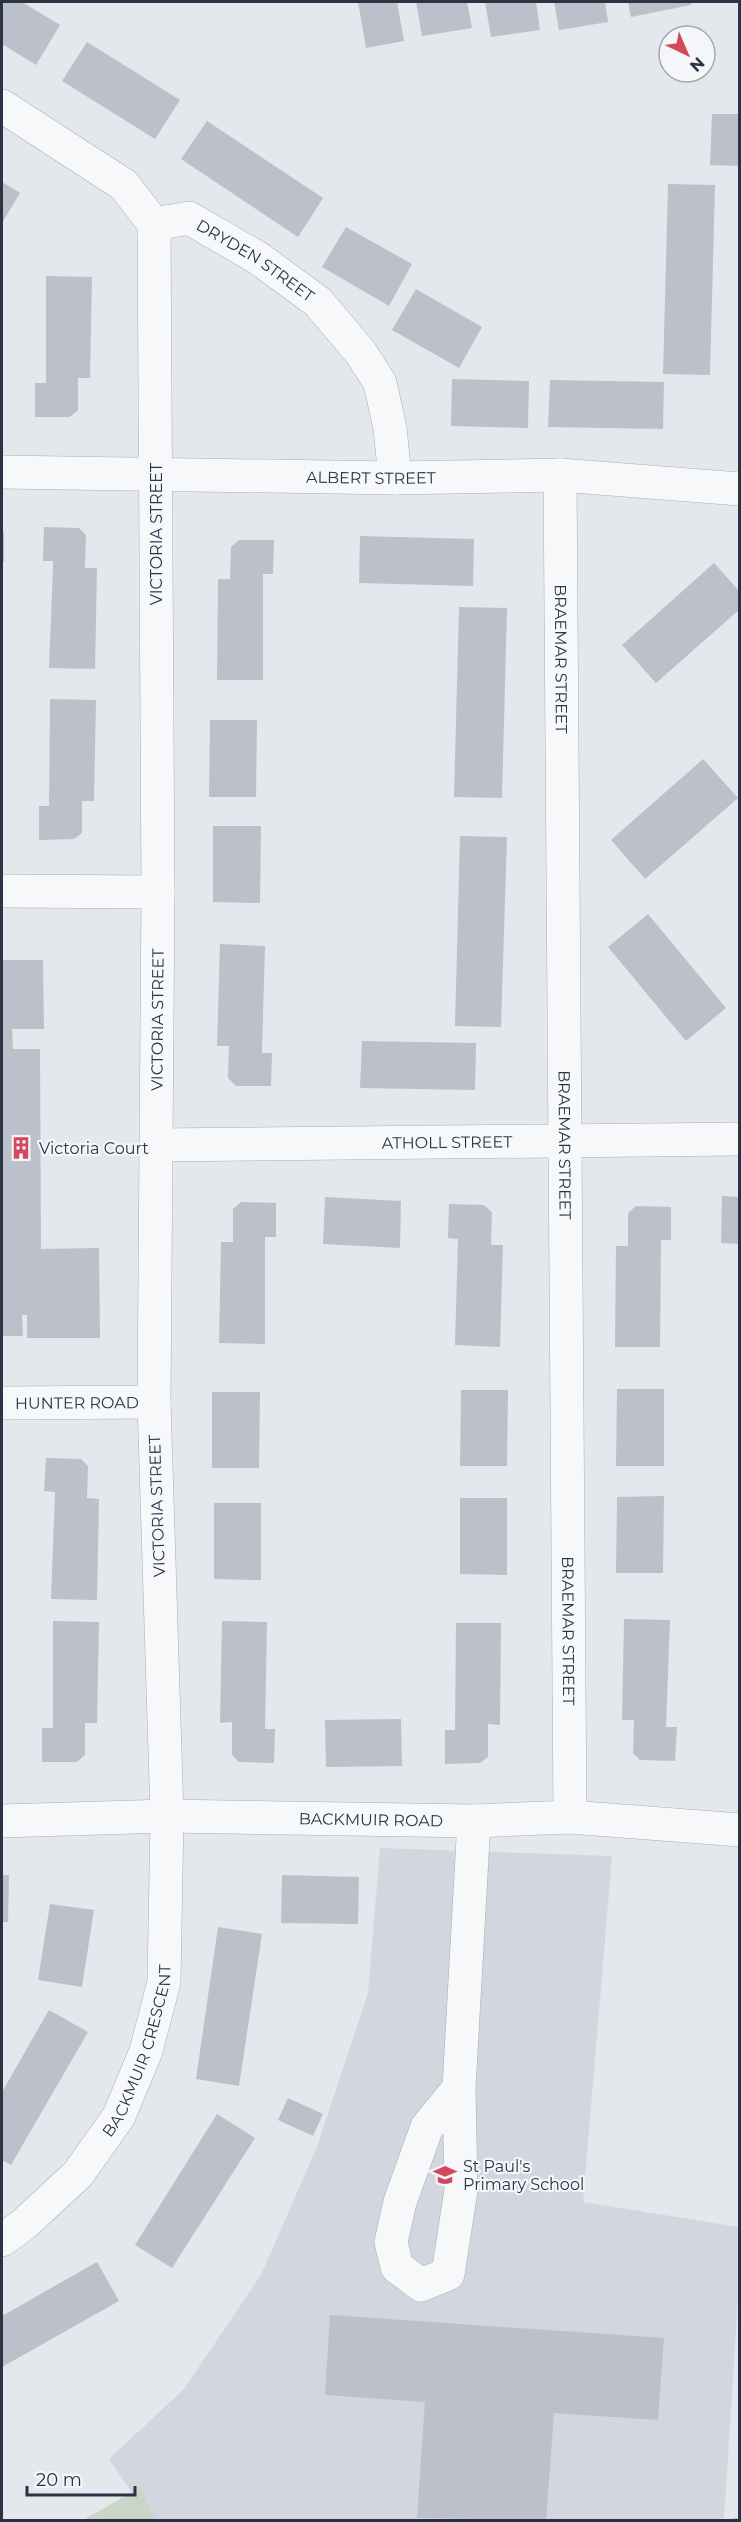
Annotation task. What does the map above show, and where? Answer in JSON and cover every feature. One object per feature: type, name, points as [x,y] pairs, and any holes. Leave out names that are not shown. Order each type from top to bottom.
[{"type":"street","points":[[2,106],[124,185],[153,224]]},
{"type":"street","name":"DRYDEN STREET","points":[[153,224],[189,218],[258,258],[318,302],[362,353],[380,383],[390,428],[395,478]]},
{"type":"street","name":"VICTORIA STREET","points":[[153,224],[158,892],[154,1402],[167,1816]]},
{"type":"street","name":"ALBERT STREET","points":[[2,472],[395,478],[560,475],[740,489]]},
{"type":"street","name":"BRAEMAR STREET","points":[[560,475],[570,1817]]},
{"type":"street","points":[[2,891],[158,892]]},
{"type":"street","name":"ATHOLL STREET","points":[[156,1145],[740,1139]]},
{"type":"street","name":"HUNTER ROAD","points":[[2,1403],[154,1402]]},
{"type":"street","name":"BACKMUIR ROAD","points":[[2,1821],[167,1816],[474,1821],[570,1817],[740,1830]]},
{"type":"street","name":"BACKMUIR CRESCENT","points":[[2,2240],[23,2225],[78,2174],[119,2116],[146,2050],[164,1982],[167,1816]]},
{"type":"street","points":[[459,2088],[427,2127],[400,2202],[391,2242],[396,2267],[421,2285],[448,2274],[461,2190],[459,2088],[474,1821]]},
{"type":"path","points":[[733,2520],[740,2519]]},
{"type":"shaded area","name":"St Paul's Primary School","points":[[380,1848],[612,1856],[583,2202],[739,2227],[739,2282],[724,2520],[151,2520],[109,2459],[184,2389],[261,2275],[317,2147],[368,1993]]},
{"type":"green space","points":[[140,2488],[155,2520],[83,2520]]},
{"type":"building","points":[[2,2],[22,2],[60,25],[36,65],[2,44]]},
{"type":"building","points":[[358,2],[397,2],[404,41],[366,48]]},
{"type":"building","points":[[416,2],[467,2],[472,28],[422,36]]},
{"type":"building","points":[[485,2],[536,2],[540,30],[491,37]]},
{"type":"building","points":[[554,2],[605,2],[608,22],[559,30]]},
{"type":"building","points":[[628,2],[691,2],[691,5],[631,17]]},
{"type":"building","points":[[87,42],[180,100],[155,139],[62,81]]},
{"type":"building","points":[[712,114],[740,114],[740,166],[710,165]]},
{"type":"building","points":[[207,121],[323,198],[298,237],[181,159]]},
{"type":"building","points":[[2,182],[20,193],[2,223]]},
{"type":"building","points":[[668,184],[715,185],[710,375],[663,374]]},
{"type":"building","points":[[346,227],[412,264],[389,306],[322,267]]},
{"type":"building","points":[[46,276],[92,277],[90,378],[78,378],[78,410],[70,417],[35,417],[35,383],[46,383]]},
{"type":"building","points":[[416,289],[482,327],[459,368],[392,330]]},
{"type":"building","points":[[452,379],[529,381],[528,428],[451,426]]},
{"type":"building","points":[[550,380],[664,382],[663,429],[548,427]]},
{"type":"building","points":[[44,527],[79,528],[86,535],[85,568],[97,568],[95,669],[49,668],[53,561],[43,561]]},
{"type":"building","points":[[2,532],[4,532],[4,562],[2,562]]},
{"type":"building","points":[[360,536],[474,539],[473,586],[359,583]]},
{"type":"building","points":[[239,540],[274,540],[273,574],[263,574],[263,680],[217,680],[218,579],[230,579],[231,547]]},
{"type":"building","points":[[714,563],[740,592],[740,609],[656,683],[622,645]]},
{"type":"building","points":[[459,607],[507,608],[502,798],[454,797]]},
{"type":"building","points":[[50,699],[96,700],[94,801],[82,801],[82,833],[74,839],[39,840],[39,806],[49,806]]},
{"type":"building","points":[[210,720],[257,720],[256,797],[209,797]]},
{"type":"building","points":[[703,759],[738,798],[645,879],[611,840]]},
{"type":"building","points":[[213,826],[261,826],[260,903],[213,902]]},
{"type":"building","points":[[460,836],[507,837],[501,1027],[455,1026]]},
{"type":"building","points":[[648,914],[726,1008],[686,1041],[608,947]]},
{"type":"building","points":[[220,944],[265,946],[262,1053],[272,1053],[271,1086],[236,1086],[228,1078],[229,1046],[217,1046]]},
{"type":"building","name":"Victoria Court","points":[[2,960],[43,960],[44,1029],[12,1029],[13,1049],[40,1049],[41,1249],[99,1248],[100,1338],[27,1338],[27,1315],[22,1315],[23,1336],[2,1336]]},
{"type":"building","points":[[362,1041],[476,1043],[475,1090],[360,1088]]},
{"type":"building","points":[[722,1196],[740,1197],[740,1244],[721,1243]]},
{"type":"building","points":[[325,1197],[401,1201],[400,1248],[323,1244]]},
{"type":"building","points":[[241,1202],[276,1203],[276,1237],[265,1237],[265,1344],[219,1343],[221,1242],[233,1242],[233,1209]]},
{"type":"building","points":[[449,1204],[484,1205],[492,1212],[491,1245],[503,1245],[500,1347],[455,1345],[458,1239],[448,1238]]},
{"type":"building","points":[[636,1206],[671,1207],[671,1240],[661,1240],[660,1347],[615,1347],[616,1246],[628,1246],[628,1213]]},
{"type":"building","points":[[617,1389],[664,1389],[664,1466],[616,1466]]},
{"type":"building","points":[[461,1390],[508,1390],[507,1466],[460,1466]]},
{"type":"building","points":[[212,1392],[260,1392],[259,1468],[212,1468]]},
{"type":"building","points":[[46,1458],[81,1459],[88,1466],[87,1498],[99,1499],[97,1600],[51,1599],[55,1492],[44,1491]]},
{"type":"building","points":[[664,1496],[663,1573],[616,1573],[617,1497]]},
{"type":"building","points":[[460,1498],[507,1498],[507,1575],[460,1574]]},
{"type":"building","points":[[214,1503],[261,1503],[261,1580],[214,1579]]},
{"type":"building","points":[[624,1619],[670,1620],[666,1727],[677,1727],[675,1761],[640,1760],[633,1753],[634,1720],[622,1720]]},
{"type":"building","points":[[53,1621],[99,1622],[97,1723],[85,1723],[85,1755],[77,1762],[42,1762],[42,1728],[53,1728]]},
{"type":"building","points":[[222,1621],[267,1622],[265,1729],[275,1729],[274,1763],[239,1762],[232,1755],[232,1722],[220,1723]]},
{"type":"building","points":[[456,1623],[501,1623],[500,1725],[488,1724],[488,1757],[480,1763],[445,1764],[445,1730],[455,1730]]},
{"type":"building","points":[[401,1719],[402,1766],[326,1767],[325,1720]]},
{"type":"building","points":[[2,1875],[9,1875],[8,1922],[2,1922]]},
{"type":"building","points":[[282,1875],[359,1877],[358,1924],[281,1923]]},
{"type":"building","points":[[50,1904],[94,1910],[82,1987],[38,1980]]},
{"type":"building","points":[[218,1927],[262,1934],[239,2086],[196,2079]]},
{"type":"building","points":[[49,2010],[88,2032],[11,2165],[2,2160],[2,2092]]},
{"type":"building","points":[[288,2098],[323,2114],[313,2136],[278,2120]]},
{"type":"building","points":[[217,2114],[255,2138],[172,2268],[135,2245]]},
{"type":"building","points":[[97,2262],[119,2301],[2,2367],[2,2316]]},
{"type":"building","points":[[330,2315],[664,2338],[658,2420],[554,2413],[546,2520],[417,2518],[425,2402],[325,2395]]},
{"type":"place","name":"Victoria Court","points":[[21,1148]]},
{"type":"place","name":"St Paul's Primary School","points":[[445,2175]]}]
